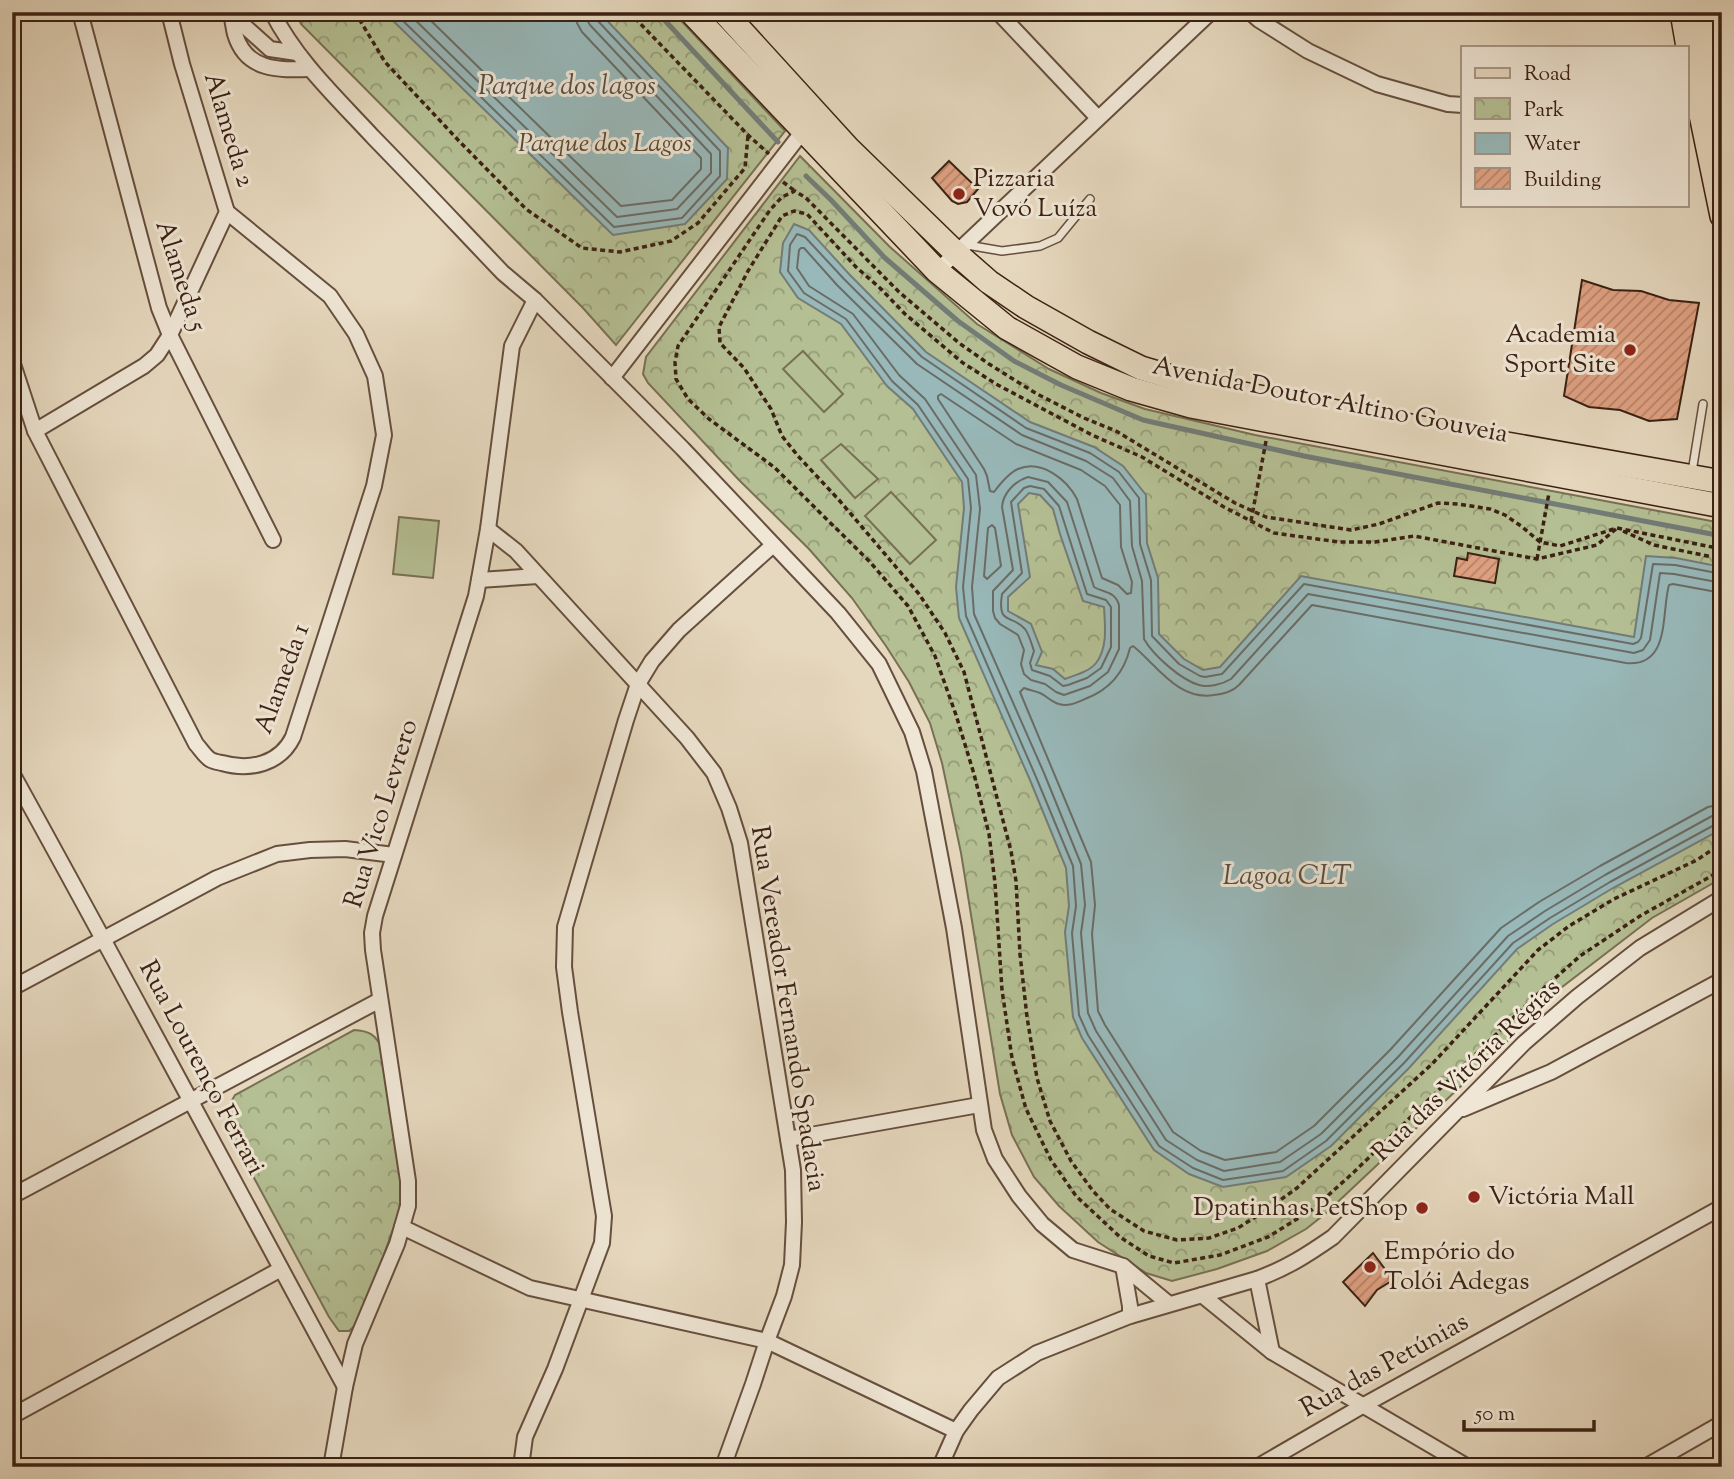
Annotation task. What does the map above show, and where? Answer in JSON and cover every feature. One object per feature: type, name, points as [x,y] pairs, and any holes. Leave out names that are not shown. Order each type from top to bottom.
[{"type":"main road","name":"Avenida Doutor Altino Gouveia","points":[[691,12],[937,271],[1007,328],[1077,367],[1131,388],[1191,405],[1537,460],[1722,482]]},
{"type":"main road","name":"Avenida Doutor Altino Gouveia","points":[[724,12],[848,148],[962,249],[989,282],[1026,307],[1088,342],[1141,368],[1201,386],[1537,460],[1722,506]]},
{"type":"main road","points":[[1682,12],[1722,120]]},
{"type":"main road","points":[[1702,12],[1703,73],[1722,216]]},
{"type":"street","name":"Alameda 5","points":[[80,12],[159,308],[273,540]]},
{"type":"street","name":"Alameda 2","points":[[35,430],[144,366],[157,355],[170,335],[227,212],[169,12]]},
{"type":"street","points":[[272,12],[310,69],[503,273],[535,300],[683,449],[838,613],[879,664],[912,732],[925,771],[954,928],[979,1105],[984,1130],[995,1158],[1018,1196],[1042,1224],[1073,1250],[1123,1266],[1170,1304]]},
{"type":"street","points":[[998,12],[1098,118]]},
{"type":"street","points":[[937,271],[1210,12]]},
{"type":"street","points":[[1250,12],[1308,51],[1377,84],[1448,104],[1461,105]]},
{"type":"street","points":[[231,14],[270,49],[297,53]]},
{"type":"street","points":[[231,14],[235,36],[256,64],[282,70],[310,69]]},
{"type":"street","points":[[612,378],[803,131],[810,127],[820,128],[835,143],[848,148]]},
{"type":"street","name":"Alameda 1","points":[[12,362],[35,430],[196,744],[211,760],[235,767],[259,765],[280,754],[288,747],[293,737],[374,486],[384,435],[375,376],[356,334],[330,296],[227,212]]},
{"type":"street","name":"Rua Vico Levrero","points":[[331,1467],[355,1344],[397,1244],[408,1206],[408,1181],[372,933],[375,916],[476,596],[488,529],[512,346],[535,300]]},
{"type":"street","name":"Rua Vereador Fernando Spadacia","points":[[488,529],[516,551],[688,738],[714,773],[740,843],[793,1170],[794,1222],[792,1265],[784,1296],[723,1467]]},
{"type":"street","points":[[521,1467],[526,1437],[582,1300],[602,1243],[604,1216],[564,967],[565,927],[638,684],[652,661],[679,630],[773,545]]},
{"type":"street","points":[[479,580],[538,576]]},
{"type":"street","name":"Rua Lourenço Ferrari","points":[[12,773],[345,1387]]},
{"type":"street","points":[[12,988],[216,878],[277,854],[345,849],[394,855]]},
{"type":"street","name":"Rua das Vitória Régias","points":[[940,1467],[956,1432],[998,1378],[1037,1353],[1130,1316],[1257,1279],[1298,1261],[1333,1237],[1524,1043],[1640,948],[1722,898]]},
{"type":"street","points":[[1457,1111],[1551,1072],[1722,980]]},
{"type":"street","points":[[12,1196],[380,1000]]},
{"type":"street","points":[[788,1139],[979,1105]]},
{"type":"street","name":"Rua das Petúnias","points":[[1257,1467],[1722,1207]]},
{"type":"street","points":[[402,1227],[530,1288],[767,1340],[956,1432]]},
{"type":"street","points":[[1123,1266],[1130,1316]]},
{"type":"street","points":[[12,1416],[281,1269]]},
{"type":"street","points":[[1257,1279],[1272,1352]]},
{"type":"street","points":[[1202,1295],[1272,1352],[1468,1467]]},
{"type":"street","points":[[1645,1467],[1722,1423]]},
{"type":"lane","points":[[962,249],[1002,251],[1040,246],[1058,238],[1090,199]]},
{"type":"lane","points":[[1691,477],[1703,404]]},
{"type":"path","points":[[355,12],[385,62],[460,142],[526,209],[582,248],[620,252],[671,242],[698,223],[745,168],[748,135]]},
{"type":"path","points":[[629,12],[748,135],[778,162]]},
{"type":"path","points":[[1722,549],[1617,528],[1560,546],[1540,542],[1521,526],[1490,509],[1458,504],[1438,503],[1379,524],[1350,530],[1266,517],[1235,503],[1116,431],[1037,394],[989,364],[959,343],[899,292],[806,198],[795,191],[782,197],[770,210],[678,346],[675,362],[676,379],[688,399],[709,419],[774,467],[870,562],[908,606],[935,656],[974,774],[989,834],[1002,990],[1012,1058],[1026,1109],[1051,1160],[1076,1196],[1119,1237],[1149,1256],[1174,1263],[1220,1255],[1268,1237],[1313,1209],[1580,956],[1640,916],[1722,870]]},
{"type":"path","points":[[1617,528],[1597,545],[1537,559],[1414,536],[1375,542],[1339,542],[1274,533],[1142,457],[1029,403],[964,363],[905,314],[807,214],[793,211],[782,216],[748,271],[719,327],[720,343],[744,368],[765,399],[782,436],[919,594],[945,633],[964,672],[1011,851],[1027,1017],[1037,1078],[1050,1121],[1071,1161],[1093,1191],[1110,1209],[1144,1231],[1177,1240],[1209,1238],[1238,1228],[1265,1211],[1297,1188],[1432,1064],[1538,950],[1569,926],[1614,899],[1697,860],[1722,843]]},
{"type":"path","points":[[1251,521],[1265,444]]},
{"type":"path","points":[[1537,559],[1548,499]]},
{"type":"path","points":[[1617,528],[1654,545],[1722,559]]},
{"type":"green space","name":"Parque dos Lagos","points":[[296,12],[673,12],[785,131],[616,345],[583,308],[301,24]]},
{"type":"green space","points":[[800,156],[890,247],[977,324],[1049,369],[1101,393],[1145,409],[1255,435],[1722,523],[1722,878],[1652,918],[1553,994],[1495,1054],[1325,1214],[1306,1229],[1267,1251],[1217,1269],[1172,1281],[1146,1273],[1098,1242],[1059,1206],[1034,1177],[1012,1135],[1000,1094],[961,853],[942,763],[930,723],[909,682],[852,598],[809,549],[739,480],[648,383],[643,374],[646,357]]},
{"type":"green space","points":[[803,351],[843,394],[824,412],[783,369]]},
{"type":"green space","points":[[841,444],[878,479],[855,498],[821,460]]},
{"type":"green space","points":[[891,492],[936,540],[910,564],[865,516]]},
{"type":"green space","points":[[399,517],[439,521],[433,578],[393,574]]},
{"type":"green space","points":[[354,1030],[371,1034],[382,1048],[404,1200],[359,1322],[349,1331],[339,1331],[233,1139],[227,1116],[235,1095]]},
{"type":"water","name":"Parque dos lagos","points":[[384,12],[599,12],[728,148],[727,179],[685,224],[613,235]]},
{"type":"water","name":"Lagoa CLT","points":[[794,224],[809,230],[926,352],[1030,422],[1094,447],[1123,466],[1146,495],[1147,543],[1158,578],[1159,634],[1184,659],[1203,670],[1220,667],[1301,576],[1634,637],[1646,556],[1676,558],[1722,567],[1722,829],[1613,888],[1517,949],[1409,1068],[1331,1146],[1286,1177],[1223,1187],[1189,1174],[1154,1150],[1082,1038],[1073,1017],[1065,932],[1069,906],[1066,868],[959,618],[956,587],[964,508],[962,482],[913,409],[887,386],[841,324],[798,298],[780,272],[783,243]],"holes":[[[1029,493],[1040,495],[1053,509],[1083,601],[1104,607],[1105,636],[1100,657],[1090,669],[1065,679],[1053,669],[1036,665],[1042,652],[1031,624],[1008,611],[1008,597],[1030,577],[1018,504]]]},
{"type":"building","points":[[949,161],[978,189],[967,202],[958,204],[952,201],[932,178]]},
{"type":"building","name":"Academia Sport Site","points":[[1582,280],[1613,290],[1641,291],[1669,300],[1699,303],[1677,419],[1649,421],[1620,410],[1589,407],[1564,396]]},
{"type":"building","points":[[1468,553],[1499,559],[1495,583],[1454,576],[1457,558],[1467,560]]},
{"type":"building","name":"Empório do Tolói Adegas","points":[[1373,1253],[1393,1280],[1377,1290],[1365,1306],[1343,1282]]},
{"type":"waterway","points":[[657,12],[778,142]]},
{"type":"waterway","points":[[806,176],[885,258],[958,321],[1014,361],[1061,385],[1143,420],[1304,456],[1722,536]]},
{"type":"place","name":"Pizzaria Vovó Luíza","points":[[959,194]]},
{"type":"place","name":"Academia Sport Site","points":[[1630,350]]},
{"type":"place","name":"Victória Mall","points":[[1474,1197]]},
{"type":"place","name":"Dpatinhas PetShop","points":[[1422,1208]]},
{"type":"place","name":"Empório do Tolói Adegas","points":[[1370,1267]]}]
